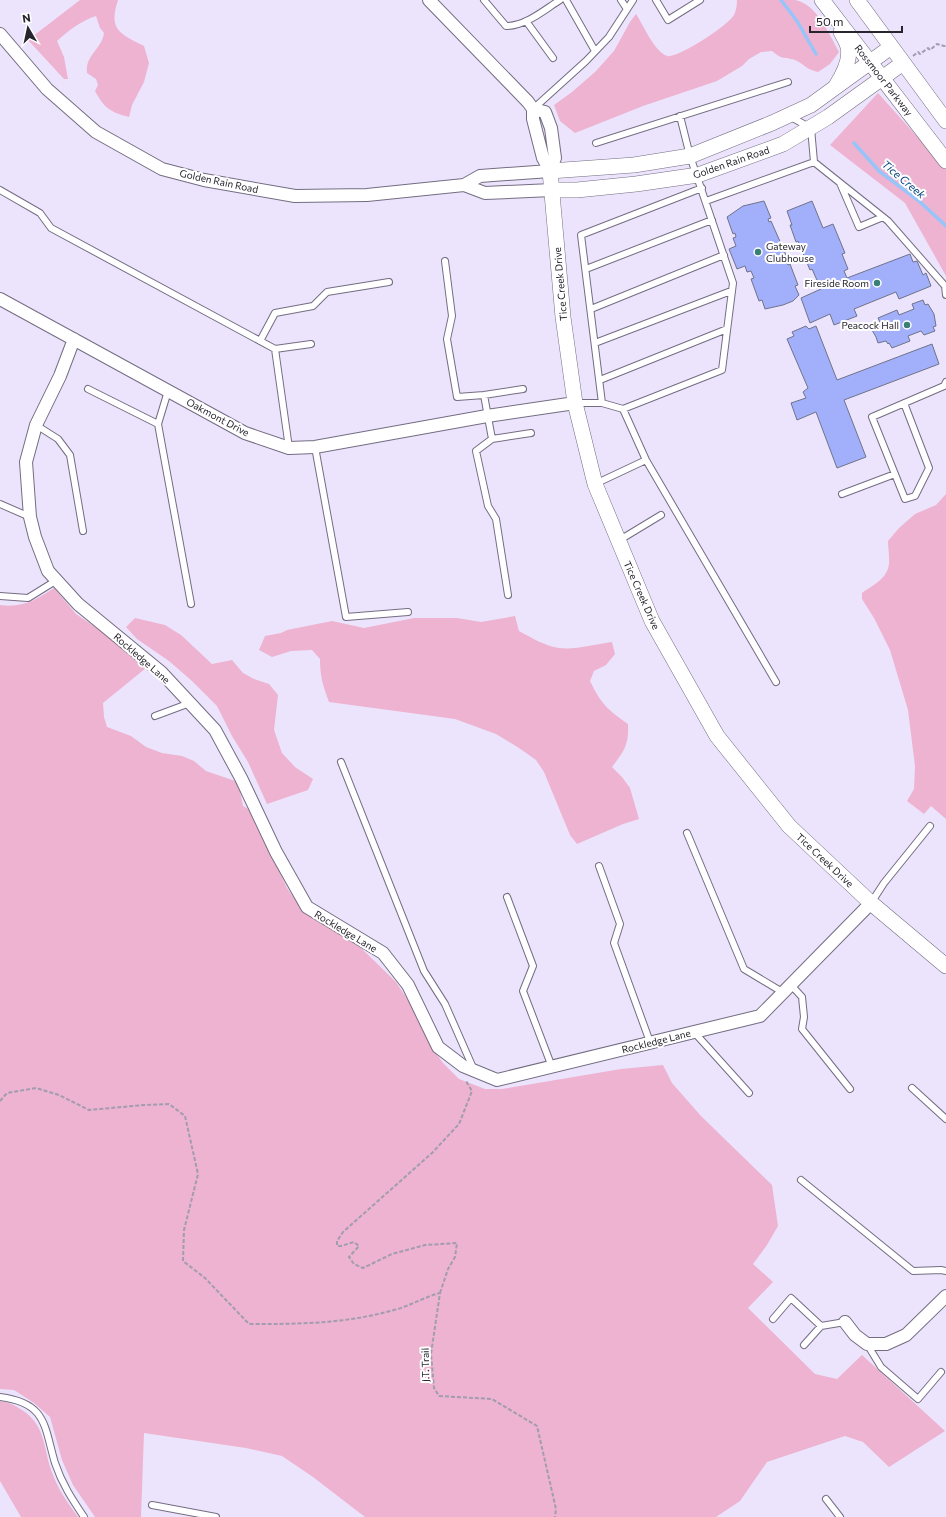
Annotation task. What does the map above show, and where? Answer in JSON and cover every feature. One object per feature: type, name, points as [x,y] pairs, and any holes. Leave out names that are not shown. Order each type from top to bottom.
[{"type":"street","points":[[429,0],[528,102],[533,109]]},
{"type":"street","name":"Rossmoor Parkway","points":[[822,0],[946,161]]},
{"type":"street","points":[[857,0],[891,47],[906,61],[946,120]]},
{"type":"street","points":[[835,18],[848,47],[848,59],[843,74],[835,88]]},
{"type":"street","name":"Golden Rain Road","points":[[0,34],[47,89],[96,132],[162,169],[204,180],[294,196],[368,195],[464,185],[480,176],[634,165],[690,156],[788,116],[811,105],[891,47]]},
{"type":"street","name":"Golden Rain Road","points":[[464,185],[485,194],[577,190],[636,184],[700,181],[783,144],[811,128],[906,61]]},
{"type":"street","name":"Tice Creek Drive","points":[[533,109],[533,119],[543,158],[550,171],[563,317],[575,403],[595,484],[652,621],[717,736],[789,826],[871,903],[946,966]]},
{"type":"street","name":"Oakmont Drive","points":[[0,299],[245,433],[289,448],[315,446],[487,416],[575,403]]},
{"type":"street","name":"Rockledge Lane","points":[[74,339],[60,376],[36,425],[26,462],[30,516],[35,537],[48,571],[78,604],[162,673],[215,730],[241,778],[276,852],[307,907],[383,953],[408,985],[438,1047],[463,1066],[497,1080],[760,1016],[871,903]]},
{"type":"street","points":[[844,1322],[855,1335],[867,1344],[886,1344],[906,1334],[946,1296]]},
{"type":"lane","points":[[484,0],[506,26],[514,26],[526,21],[560,0]]},
{"type":"lane","points":[[566,0],[595,51]]},
{"type":"lane","points":[[621,0],[627,9]]},
{"type":"lane","points":[[533,109],[586,61],[609,37],[633,0]]},
{"type":"lane","points":[[656,0],[668,20],[700,0]]},
{"type":"lane","points":[[526,21],[554,58]]},
{"type":"lane","points":[[596,142],[788,82]]},
{"type":"lane","points":[[575,403],[602,403],[623,409],[722,370],[732,283],[700,181],[690,156],[680,116]]},
{"type":"lane","points":[[788,116],[811,128],[814,162],[884,218],[944,286],[946,295]]},
{"type":"lane","points":[[706,201],[814,162]]},
{"type":"lane","points":[[602,403],[586,269],[580,235],[700,181]]},
{"type":"lane","points":[[839,182],[859,227],[884,218]]},
{"type":"lane","points":[[0,190],[40,213],[51,228],[275,350],[311,344]]},
{"type":"lane","points":[[586,269],[712,220]]},
{"type":"lane","points":[[591,309],[724,255]]},
{"type":"lane","points":[[445,261],[452,316],[447,339],[457,397],[523,390]]},
{"type":"lane","points":[[260,341],[274,313],[313,306],[327,292],[389,282]]},
{"type":"lane","points":[[595,343],[731,291]]},
{"type":"lane","points":[[600,380],[727,329]]},
{"type":"lane","points":[[275,350],[289,448]]},
{"type":"lane","points":[[904,403],[929,468],[915,496],[905,499],[872,417],[904,403],[944,386],[946,382]]},
{"type":"lane","points":[[88,389],[158,424]]},
{"type":"lane","points":[[168,391],[158,424],[191,604]]},
{"type":"lane","points":[[484,395],[492,439]]},
{"type":"lane","points":[[623,409],[646,460],[776,682]]},
{"type":"lane","points":[[36,425],[58,438],[70,455],[83,531]]},
{"type":"lane","points":[[508,595],[496,519],[488,506],[476,451],[492,439],[531,433]]},
{"type":"lane","points":[[315,446],[346,618],[408,612]]},
{"type":"lane","points":[[595,484],[646,460]]},
{"type":"lane","points":[[842,494],[895,474]]},
{"type":"lane","points":[[0,504],[30,516]]},
{"type":"lane","points":[[618,541],[661,515]]},
{"type":"lane","points":[[0,596],[28,598],[57,580]]},
{"type":"lane","points":[[155,716],[190,703]]},
{"type":"lane","points":[[341,762],[424,971],[444,1004],[475,1071]]},
{"type":"lane","points":[[871,903],[884,882],[930,826]]},
{"type":"lane","points":[[687,833],[744,969],[802,997],[804,1016],[802,1029],[850,1089]]},
{"type":"lane","points":[[599,866],[620,924],[614,943],[650,1042]]},
{"type":"lane","points":[[507,897],[533,966],[523,991],[552,1066]]},
{"type":"lane","points":[[694,1032],[749,1093]]},
{"type":"lane","points":[[912,1088],[946,1119]]},
{"type":"lane","points":[[801,1180],[913,1271],[946,1271]]},
{"type":"lane","points":[[773,1319],[791,1298],[822,1326]]},
{"type":"lane","points":[[804,1345],[822,1326],[844,1322]]},
{"type":"lane","points":[[867,1344],[881,1367],[918,1399],[941,1372]]},
{"type":"lane","points":[[0,1397],[27,1404],[38,1414],[46,1426],[56,1464],[68,1494],[84,1517]]},
{"type":"lane","points":[[826,1499],[840,1517]]},
{"type":"lane","points":[[152,1505],[216,1517]]},
{"type":"path","points":[[906,61],[918,52],[920,54],[928,48],[930,50],[938,44],[946,46]]},
{"type":"path","points":[[0,1101],[6,1093],[36,1088],[59,1095],[89,1110],[169,1104],[184,1116],[198,1174],[184,1230],[183,1261],[205,1278],[249,1324],[309,1324],[356,1319],[389,1311],[426,1296],[440,1293],[448,1269],[455,1258],[457,1243],[425,1245],[392,1254],[363,1268],[354,1264],[349,1257],[359,1246],[354,1242],[337,1246],[337,1241],[349,1227],[432,1153],[459,1124],[472,1091],[465,1080]]},
{"type":"path","name":"J.T. Trail","points":[[440,1293],[431,1354],[434,1388],[439,1396],[492,1399],[537,1426],[556,1509],[555,1517]]},
{"type":"shaded area","points":[[80,0],[118,0],[114,18],[118,30],[128,38],[144,46],[149,63],[144,82],[132,105],[129,117],[112,111],[101,102],[95,91],[98,85],[96,79],[87,73],[89,61],[103,39],[104,33],[100,28],[96,16],[75,26],[57,41],[64,57],[68,79],[64,79],[28,40]]},
{"type":"shaded area","points":[[737,0],[795,0],[803,3],[810,7],[822,21],[839,52],[830,64],[818,72],[811,70],[795,60],[781,57],[772,51],[761,52],[749,59],[742,66],[717,81],[643,106],[575,133],[560,121],[554,105],[595,72],[614,51],[636,14],[658,49],[667,56],[673,56],[691,47],[730,20],[734,15]]},
{"type":"shaded area","points":[[878,93],[946,169],[946,276],[905,203],[830,145]]},
{"type":"shaded area","points":[[946,494],[946,819],[931,806],[924,814],[907,801],[914,789],[915,766],[908,710],[890,650],[874,618],[862,599],[862,593],[882,579],[888,570],[888,541],[899,528],[915,514],[936,505]]},
{"type":"shaded area","points":[[54,588],[76,614],[107,635],[146,668],[103,703],[104,717],[107,727],[131,736],[146,747],[162,753],[182,756],[194,761],[206,771],[238,782],[243,806],[250,810],[287,888],[298,904],[315,919],[361,948],[396,982],[409,1002],[432,1048],[443,1063],[459,1079],[485,1089],[502,1089],[621,1069],[663,1065],[672,1083],[701,1116],[772,1185],[778,1226],[767,1245],[753,1264],[773,1282],[748,1308],[815,1374],[837,1379],[862,1355],[945,1431],[889,1467],[863,1442],[845,1436],[767,1462],[740,1501],[716,1517],[365,1517],[313,1477],[282,1456],[246,1448],[144,1433],[141,1517],[95,1517],[73,1485],[62,1460],[50,1417],[34,1403],[14,1390],[0,1389],[0,605],[8,606],[29,602]]},
{"type":"shaded area","points":[[515,616],[519,631],[554,647],[572,648],[612,642],[615,654],[606,665],[594,671],[590,681],[606,706],[615,715],[628,724],[627,743],[612,767],[630,788],[639,819],[623,824],[577,844],[570,835],[544,772],[536,760],[519,748],[496,734],[455,719],[329,702],[322,681],[320,659],[312,650],[291,651],[272,657],[259,650],[265,636],[332,621],[364,628],[414,618],[457,618],[481,622]]},
{"type":"shaded area","points":[[135,618],[165,625],[181,635],[212,664],[232,660],[243,673],[254,679],[269,684],[278,695],[274,730],[282,753],[295,767],[313,779],[308,790],[267,804],[248,762],[232,736],[217,706],[169,661],[137,639],[126,627]]},
{"type":"shaded area","points":[[0,1401],[9,1403],[19,1408],[30,1416],[36,1424],[43,1440],[55,1481],[78,1517],[21,1517],[0,1481]]},
{"type":"building","name":"Gateway Clubhouse","points":[[764,201],[771,218],[768,219],[769,222],[771,221],[786,255],[784,256],[788,265],[790,264],[798,285],[795,286],[799,295],[793,301],[765,309],[762,300],[759,301],[751,279],[754,278],[751,271],[747,272],[745,266],[737,269],[729,249],[736,246],[733,238],[736,237],[735,233],[733,234],[727,217],[743,206]]},
{"type":"building","points":[[812,201],[823,228],[833,224],[845,253],[842,254],[848,269],[844,271],[847,278],[910,254],[913,262],[917,261],[923,275],[926,273],[931,286],[899,299],[896,292],[854,309],[857,316],[834,325],[830,314],[810,323],[801,298],[821,289],[812,269],[810,270],[798,241],[796,242],[787,211]]},
{"type":"building","name":"Peacock Hall","points":[[923,300],[925,305],[928,304],[934,314],[936,326],[933,327],[935,331],[924,335],[921,331],[908,336],[910,341],[892,348],[886,341],[878,343],[872,330],[880,322],[878,318],[897,310],[899,315],[914,309],[912,304]]},
{"type":"building","points":[[806,326],[809,329],[816,326],[837,380],[932,344],[939,364],[844,400],[866,457],[837,468],[816,412],[797,420],[791,403],[806,398],[803,392],[808,388],[787,339],[794,336],[792,332]]},
{"type":"waterway","name":"Tice Creek","points":[[781,0],[797,21],[816,54]]},
{"type":"waterway","name":"Tice Creek","points":[[854,143],[879,171],[919,201],[946,226]]},
{"type":"place","name":"Gateway Clubhouse","points":[[758,252]]},
{"type":"place","name":"Fireside Room","points":[[877,283]]},
{"type":"place","name":"Peacock Hall","points":[[907,325]]}]
